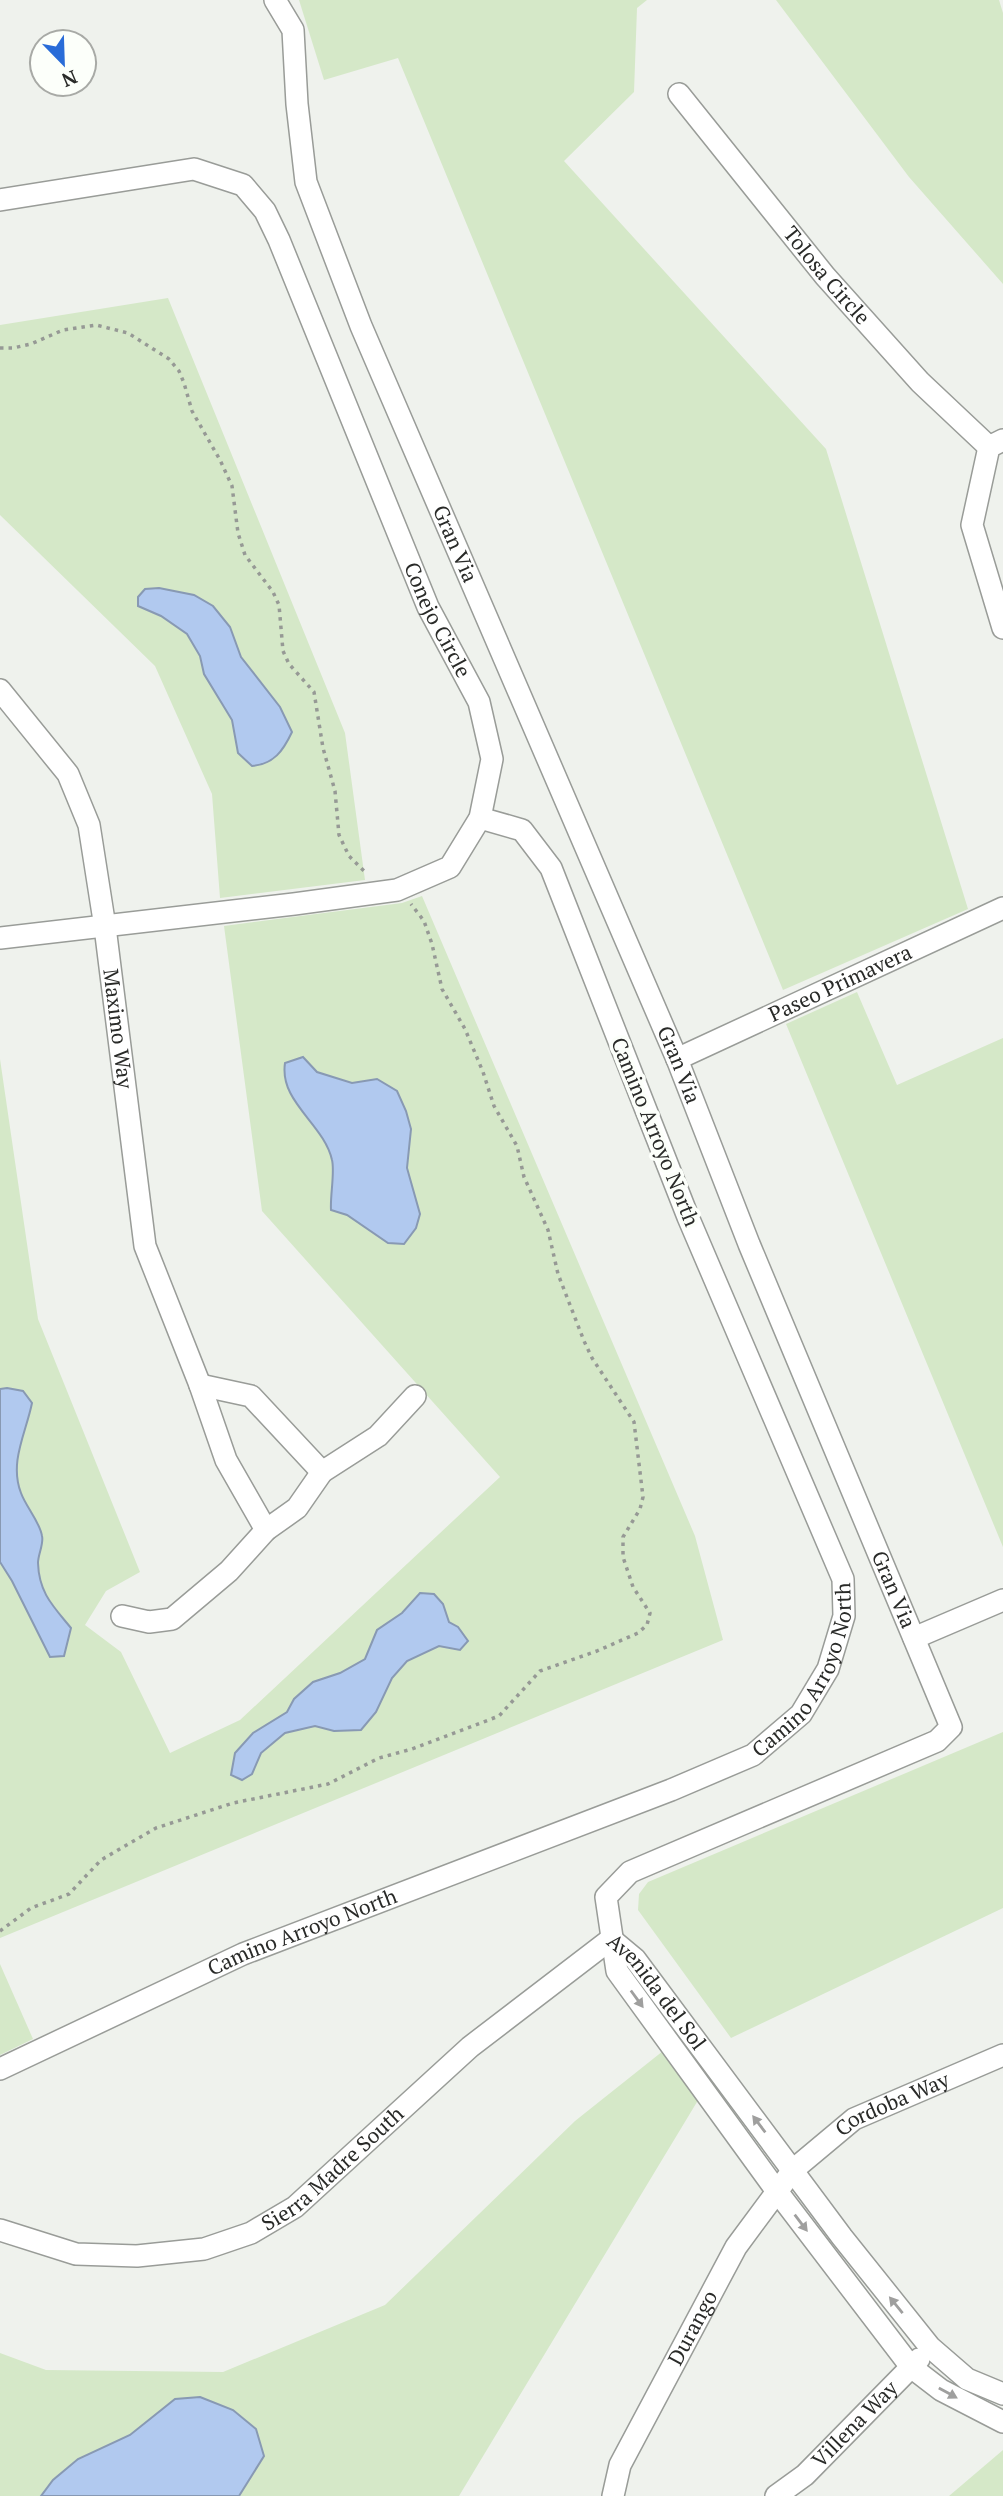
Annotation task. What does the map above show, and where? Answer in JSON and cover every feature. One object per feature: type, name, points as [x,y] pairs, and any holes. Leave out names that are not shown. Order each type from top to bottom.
[{"type":"street","name":"Gran Via","points":[[275,0],[293,30],[297,104],[306,182],[361,326],[677,1059],[749,1244],[951,1727],[937,1741],[630,1872],[606,1897],[611,1938]]},
{"type":"street","name":"Tolosa Circle","points":[[679,94],[825,276],[920,382],[996,444]]},
{"type":"street","name":"Conejo Circle","points":[[0,200],[194,169],[243,185],[265,211],[279,240],[428,607],[479,702],[492,759],[480,818],[450,867],[391,891],[0,938]]},
{"type":"street","points":[[996,444],[972,525],[1003,628]]},
{"type":"street","name":"Maximo Way","points":[[0,690],[68,774],[89,825],[105,927],[145,1245],[200,1385],[226,1460],[266,1530]]},
{"type":"street","name":"Camino Arroyo North","points":[[0,2069],[243,1954],[671,1790],[753,1755],[801,1714],[828,1669],[844,1616],[843,1579],[688,1217],[551,868],[522,830],[480,818]]},
{"type":"street","name":"Paseo Primavera","points":[[677,1059],[1003,908]]},
{"type":"street","points":[[200,1385],[251,1396],[322,1472]]},
{"type":"street","points":[[122,1616],[149,1622],[172,1619],[229,1571],[266,1530],[297,1508],[322,1472],[378,1436],[415,1396]]},
{"type":"street","points":[[914,1638],[1003,1600]]},
{"type":"street","name":"Avenida del Sol","points":[[611,1938],[635,1959],[842,2237],[930,2347],[967,2379],[1003,2394]]},
{"type":"street","name":"Avenida del Sol","points":[[611,1938],[617,1971],[776,2190],[911,2367],[941,2390],[1003,2422]]},
{"type":"street","name":"Sierra Madre South","points":[[0,2230],[76,2254],[136,2256],[204,2249],[251,2233],[295,2207],[470,2047],[611,1938]]},
{"type":"street","name":"Cordoba Way","points":[[793,2170],[854,2119],[1003,2055]]},
{"type":"street","name":"Durango","points":[[613,2496],[620,2465],[730,2259],[776,2190],[793,2170]]},
{"type":"street","name":"Villena Way","points":[[776,2496],[805,2475],[930,2347]]},
{"type":"path","points":[[0,348],[31,344],[63,331],[96,325],[128,333],[169,359],[178,371],[192,411],[232,486],[245,555],[273,592],[279,605],[283,652],[289,664],[314,692],[323,748],[335,791],[339,835],[349,856],[369,877],[409,902],[424,921],[442,989],[464,1029],[494,1106],[517,1146],[531,1196],[548,1230],[566,1298],[584,1341],[592,1358],[634,1422],[643,1497],[640,1510],[623,1537],[623,1557],[634,1587],[650,1613],[647,1625],[639,1633],[540,1671],[499,1716],[412,1749],[379,1758],[328,1784],[233,1803],[156,1828],[101,1860],[69,1894],[31,1908],[0,1931]]},
{"type":"green space","points":[[299,0],[647,0],[637,8],[634,92],[564,161],[826,449],[968,909],[783,990],[398,58],[324,80]]},
{"type":"green space","points":[[776,0],[999,0],[1003,13],[1003,284],[909,177]]},
{"type":"green space","points":[[168,298],[345,733],[365,880],[220,898],[212,794],[155,666],[0,515],[0,325]]},
{"type":"green space","points":[[422,896],[695,1536],[723,1640],[0,1938],[0,1059],[38,1319],[140,1572],[106,1591],[85,1625],[121,1652],[170,1753],[240,1720],[500,1477],[262,1211],[224,926],[402,903]]},
{"type":"green space","points":[[857,992],[897,1085],[1003,1038],[1003,1547],[786,1024]]},
{"type":"green space","points":[[1003,1732],[1003,1908],[731,2038],[638,1910],[639,1894],[648,1882]]},
{"type":"green space","points":[[0,1964],[33,2039],[0,2055]]},
{"type":"green space","points":[[668,2047],[703,2092],[459,2496],[0,2496],[0,2353],[46,2370],[223,2372],[385,2305],[575,2121]]},
{"type":"green space","points":[[1003,2450],[1003,2496],[949,2496]]},
{"type":"water","points":[[159,588],[194,595],[213,606],[230,627],[241,657],[280,707],[292,732],[281,751],[266,763],[252,766],[238,753],[232,720],[204,674],[200,656],[187,634],[161,616],[138,606],[138,597],[145,589]]},
{"type":"water","points":[[303,1057],[317,1072],[352,1083],[377,1079],[397,1091],[411,1129],[407,1168],[420,1214],[416,1228],[404,1244],[388,1243],[347,1215],[331,1210],[332,1160],[320,1135],[295,1101],[285,1077],[285,1063]]},
{"type":"water","points":[[0,1389],[23,1391],[32,1403],[18,1459],[18,1481],[23,1498],[39,1525],[42,1536],[38,1563],[41,1583],[58,1613],[71,1628],[64,1656],[50,1657],[0,1562]]},
{"type":"water","points":[[420,1593],[434,1594],[443,1604],[449,1622],[458,1627],[468,1641],[460,1650],[439,1646],[407,1661],[392,1678],[376,1712],[361,1730],[334,1731],[315,1726],[285,1733],[261,1753],[252,1774],[242,1780],[231,1775],[235,1753],[253,1733],[287,1712],[294,1699],[313,1682],[340,1673],[365,1659],[377,1630],[402,1613]]},
{"type":"water","points":[[200,2397],[233,2410],[256,2429],[264,2456],[239,2496],[41,2496],[53,2480],[78,2459],[130,2435],[175,2399]]}]
